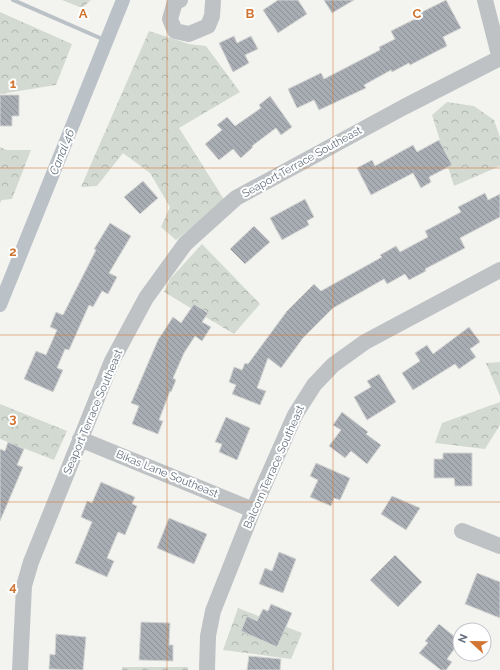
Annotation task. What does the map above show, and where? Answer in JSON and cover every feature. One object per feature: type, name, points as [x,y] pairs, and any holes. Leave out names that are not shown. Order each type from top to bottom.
[{"type":"street","points":[[180,0],[175,2],[170,19],[175,31],[189,34],[208,26],[212,16],[213,1]]},
{"type":"street","points":[[485,0],[500,58]]},
{"type":"street","name":"Seaport Terrace Southeast","points":[[20,670],[24,586],[31,562],[112,362],[146,298],[186,244],[236,198],[404,107],[500,58]]},
{"type":"street","name":"Balcom Terrace Southeast","points":[[207,670],[208,636],[213,612],[254,510],[295,415],[314,385],[333,365],[365,342],[500,270]]},
{"type":"street","name":"Bikas Lane Southeast","points":[[80,439],[254,510]]},
{"type":"street","points":[[462,531],[500,546]]},
{"type":"green space","points":[[62,0],[91,0],[82,8]]},
{"type":"green space","points":[[0,12],[72,44],[56,85],[0,94]]},
{"type":"green space","points":[[149,31],[189,44],[206,46],[240,92],[179,128],[225,201],[176,240],[161,227],[170,207],[150,173],[123,153],[97,186],[81,187]]},
{"type":"green space","points":[[447,102],[474,106],[494,120],[500,137],[500,166],[454,186],[432,115]]},
{"type":"green space","points":[[0,147],[7,150],[31,150],[12,199],[2,200],[0,203]]},
{"type":"green space","points":[[202,244],[260,304],[234,334],[164,292],[170,279]]},
{"type":"green space","points":[[500,362],[500,396],[486,363]]},
{"type":"green space","points":[[500,402],[500,425],[485,449],[435,443],[442,423]]},
{"type":"green space","points":[[0,404],[67,431],[54,460],[0,439]]},
{"type":"green space","points":[[238,608],[302,633],[291,659],[223,650]]},
{"type":"green space","points":[[122,667],[188,667],[188,670],[122,670]]},
{"type":"building","points":[[278,0],[298,0],[307,14],[278,33],[263,10]]},
{"type":"building","points":[[324,0],[354,0],[332,13]]},
{"type":"building","points":[[446,0],[461,28],[443,37],[447,46],[410,65],[409,63],[392,72],[391,70],[364,85],[366,88],[319,110],[314,100],[297,108],[288,89],[321,73],[324,79],[380,50],[379,47],[395,39],[391,31],[417,18],[416,15]]},
{"type":"building","points":[[234,36],[237,43],[251,36],[258,49],[245,55],[249,63],[233,72],[219,43]]},
{"type":"building","points":[[0,95],[19,95],[19,116],[12,116],[12,126],[0,126]]},
{"type":"building","points":[[270,96],[292,127],[281,135],[276,128],[252,146],[253,147],[241,158],[233,149],[219,160],[205,144],[222,130],[217,125],[227,117],[235,126],[261,108],[259,105]]},
{"type":"building","points":[[439,140],[452,165],[429,177],[431,182],[421,188],[413,173],[371,195],[357,168],[372,160],[375,166],[413,145],[417,152]]},
{"type":"building","points":[[143,181],[158,198],[140,214],[124,197]]},
{"type":"building","points":[[485,193],[488,200],[500,194],[500,217],[460,238],[465,248],[425,269],[426,271],[409,280],[405,274],[387,284],[384,279],[333,308],[303,338],[281,368],[268,358],[257,388],[266,391],[260,405],[232,394],[236,385],[229,382],[234,367],[242,370],[245,363],[248,364],[287,311],[314,284],[321,291],[382,257],[380,255],[396,246],[400,252],[428,237],[425,231],[461,212],[458,207]]},
{"type":"building","points":[[305,199],[314,217],[307,221],[309,225],[282,240],[270,218]]},
{"type":"building","points":[[110,223],[131,236],[109,273],[117,277],[108,294],[102,291],[93,307],[89,305],[69,350],[65,349],[57,368],[63,370],[53,392],[24,379],[36,351],[46,355],[57,330],[50,327],[56,312],[63,315],[96,250],[94,249]]},
{"type":"building","points":[[254,226],[270,242],[245,264],[230,249]]},
{"type":"building","points":[[194,304],[208,313],[202,322],[211,327],[202,341],[195,336],[184,353],[173,378],[176,380],[171,392],[170,391],[159,420],[163,421],[158,434],[132,424],[139,406],[131,403],[158,340],[173,317],[181,323]]},
{"type":"building","points":[[469,327],[480,342],[470,349],[476,357],[459,369],[455,364],[413,390],[402,373],[420,361],[415,353],[427,345],[433,354]]},
{"type":"building","points":[[379,374],[396,402],[367,420],[354,397],[371,387],[367,381]]},
{"type":"building","points":[[342,412],[368,432],[366,434],[381,445],[367,464],[351,451],[345,458],[329,446],[341,430],[333,425]]},
{"type":"building","points":[[226,417],[250,428],[237,460],[219,452],[222,444],[215,442]]},
{"type":"building","points":[[8,442],[24,449],[17,465],[23,467],[0,521],[0,449],[5,451]]},
{"type":"building","points":[[443,453],[472,453],[472,486],[455,486],[454,478],[434,478],[434,459],[443,459]]},
{"type":"building","points":[[316,463],[350,478],[340,500],[334,498],[331,506],[310,497],[318,480],[310,476]]},
{"type":"building","points":[[101,482],[135,497],[132,504],[137,506],[125,535],[118,532],[107,558],[114,561],[107,577],[75,563],[92,522],[81,517],[87,501],[92,503]]},
{"type":"building","points":[[392,496],[420,508],[406,530],[381,514]]},
{"type":"building","points":[[169,518],[207,534],[194,564],[157,548]]},
{"type":"building","points":[[279,552],[296,559],[283,593],[259,584],[265,568],[272,571]]},
{"type":"building","points":[[395,555],[422,582],[398,607],[370,580]]},
{"type":"building","points":[[477,573],[500,582],[500,618],[465,604]]},
{"type":"building","points":[[271,604],[292,613],[277,647],[241,631],[247,616],[257,621],[263,609],[268,611]]},
{"type":"building","points":[[141,622],[170,623],[169,645],[173,645],[173,661],[139,660]]},
{"type":"building","points":[[439,624],[452,635],[452,652],[447,659],[452,662],[446,670],[441,670],[419,653],[428,643],[425,641]]},
{"type":"building","points":[[56,634],[86,637],[83,670],[49,669],[50,654],[55,655]]},
{"type":"building","points":[[249,656],[281,659],[280,670],[247,670]]},
{"type":"waterway","points":[[13,0],[107,41]]},
{"type":"waterway","name":"Canal 46","points":[[0,305],[123,0]]}]
